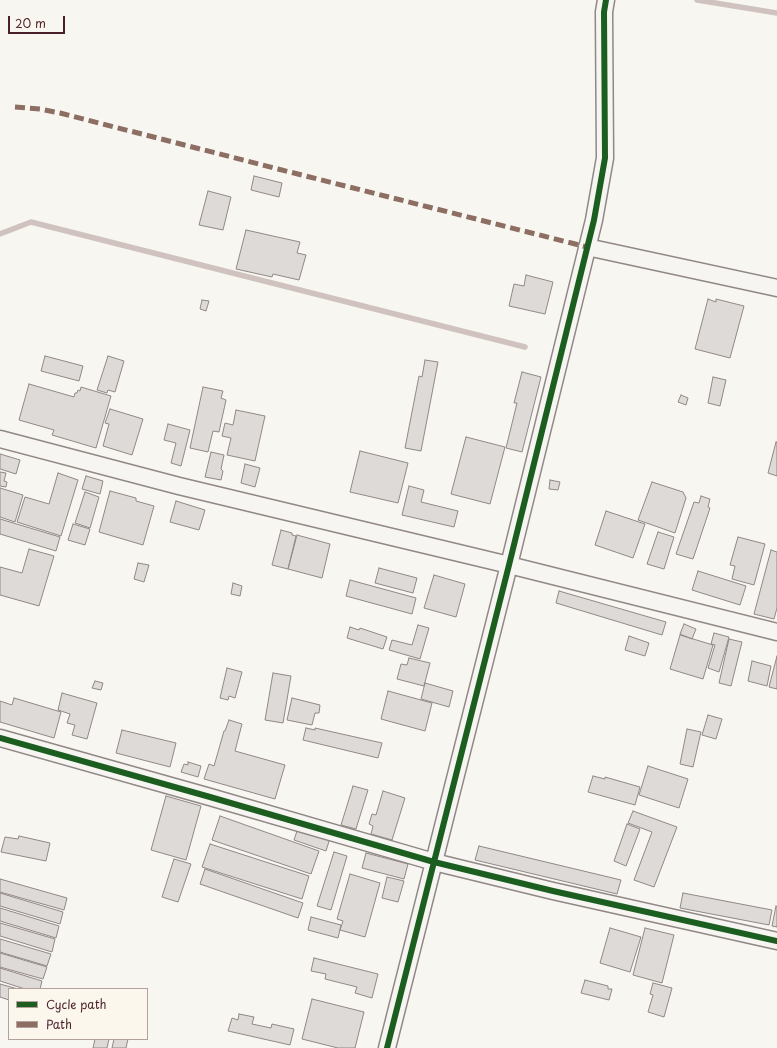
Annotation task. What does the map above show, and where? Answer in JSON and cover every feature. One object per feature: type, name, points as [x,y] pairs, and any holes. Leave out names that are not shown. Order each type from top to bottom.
[{"type":"street","points":[[387,1048],[509,565],[594,220],[605,158],[604,12],[606,0]]},
{"type":"street","points":[[587,247],[777,288]]},
{"type":"street","points":[[0,439],[179,486],[509,565],[777,632]]},
{"type":"street","points":[[0,738],[434,862],[553,891],[777,941]]},
{"type":"building","points":[[254,176],[282,183],[279,197],[251,190]]},
{"type":"building","points":[[208,191],[231,197],[223,230],[199,225]]},
{"type":"building","points":[[246,230],[300,242],[297,253],[306,255],[299,280],[273,274],[272,277],[236,269]]},
{"type":"building","points":[[526,275],[553,282],[545,314],[509,306],[514,284],[524,286]]},
{"type":"building","points":[[708,299],[716,302],[716,299],[744,306],[730,358],[695,349]]},
{"type":"building","points":[[202,300],[209,301],[206,311],[200,309]]},
{"type":"building","points":[[45,356],[83,366],[79,381],[41,371]]},
{"type":"building","points":[[108,356],[124,361],[115,392],[108,390],[107,393],[97,390]]},
{"type":"building","points":[[425,360],[438,362],[421,451],[405,448],[419,376],[422,377]]},
{"type":"building","points":[[522,372],[541,377],[522,452],[506,448],[517,403],[514,403]]},
{"type":"building","points":[[713,377],[726,380],[720,406],[708,403]]},
{"type":"building","points":[[29,384],[74,397],[78,390],[80,391],[81,387],[111,396],[96,448],[52,435],[54,430],[19,420]]},
{"type":"building","points":[[203,387],[223,391],[221,398],[226,400],[219,432],[213,431],[208,452],[190,448]]},
{"type":"building","points":[[681,395],[688,398],[686,405],[678,402]]},
{"type":"building","points":[[110,409],[143,419],[132,455],[103,446],[109,424],[105,423]]},
{"type":"building","points":[[236,410],[265,416],[255,461],[227,455],[231,438],[222,436],[225,423],[233,425]]},
{"type":"building","points":[[168,424],[190,430],[181,466],[171,463],[176,443],[164,440]]},
{"type":"building","points":[[466,437],[505,447],[490,504],[451,494]]},
{"type":"building","points":[[777,442],[777,476],[768,473]]},
{"type":"building","points":[[360,451],[408,463],[398,503],[350,492]]},
{"type":"building","points":[[211,452],[224,455],[221,469],[223,471],[221,480],[205,477]]},
{"type":"building","points":[[0,454],[20,460],[16,474],[0,469]]},
{"type":"building","points":[[245,464],[260,468],[255,487],[241,483]]},
{"type":"building","points":[[0,472],[6,473],[4,481],[7,482],[6,487],[0,486]]},
{"type":"building","points":[[58,473],[78,480],[61,536],[17,522],[25,497],[49,504]]},
{"type":"building","points":[[86,476],[103,481],[100,494],[82,489]]},
{"type":"building","points":[[550,480],[560,482],[558,490],[549,489]]},
{"type":"building","points":[[652,482],[683,492],[686,498],[675,533],[638,520]]},
{"type":"building","points":[[409,486],[424,490],[421,502],[458,511],[454,527],[402,515]]},
{"type":"building","points":[[0,488],[23,495],[15,522],[0,517]]},
{"type":"building","points":[[110,491],[136,498],[136,501],[154,506],[143,545],[99,532]]},
{"type":"building","points":[[85,492],[99,497],[90,528],[75,523]]},
{"type":"building","points":[[701,496],[710,499],[708,507],[710,508],[693,559],[676,554],[694,502],[699,503]]},
{"type":"building","points":[[176,501],[205,510],[199,530],[170,522]]},
{"type":"building","points":[[606,511],[645,524],[633,558],[595,545]]},
{"type":"building","points":[[0,519],[60,537],[56,551],[0,534]]},
{"type":"building","points":[[73,524],[90,529],[85,545],[68,540]]},
{"type":"building","points":[[281,530],[292,533],[292,535],[296,536],[288,569],[272,565]]},
{"type":"building","points":[[658,532],[674,537],[664,569],[647,564]]},
{"type":"building","points":[[297,535],[330,544],[322,578],[288,569]]},
{"type":"building","points":[[738,537],[765,544],[754,585],[732,579],[735,566],[730,565]]},
{"type":"building","points":[[29,549],[54,556],[39,606],[0,595],[0,567],[22,573]]},
{"type":"building","points":[[771,550],[777,552],[777,608],[774,619],[754,614]]},
{"type":"building","points":[[138,563],[149,565],[144,582],[134,579]]},
{"type":"building","points":[[379,568],[417,578],[413,593],[375,583]]},
{"type":"building","points":[[698,571],[746,586],[740,605],[692,590]]},
{"type":"building","points":[[434,575],[465,584],[456,617],[424,608]]},
{"type":"building","points":[[350,580],[416,598],[412,614],[346,596]]},
{"type":"building","points":[[233,583],[242,586],[240,596],[231,594]]},
{"type":"building","points":[[559,591],[666,622],[662,635],[556,603]]},
{"type":"building","points":[[684,624],[696,629],[692,639],[680,634]]},
{"type":"building","points":[[418,625],[429,628],[420,659],[389,650],[392,640],[412,645]]},
{"type":"building","points":[[350,627],[359,630],[360,628],[387,637],[383,649],[347,638]]},
{"type":"building","points":[[714,633],[729,637],[719,672],[708,668],[715,645],[711,644]]},
{"type":"building","points":[[680,635],[713,645],[703,679],[670,669]]},
{"type":"building","points":[[629,636],[649,643],[645,656],[625,650]]},
{"type":"building","points":[[729,639],[742,642],[731,686],[719,683]]},
{"type":"building","points":[[777,656],[777,689],[769,687]]},
{"type":"building","points":[[409,658],[430,663],[424,686],[397,679],[401,664],[407,665]]},
{"type":"building","points":[[752,661],[771,666],[767,686],[748,681]]},
{"type":"building","points":[[227,668],[242,672],[235,698],[229,696],[228,700],[220,698]]},
{"type":"building","points":[[273,673],[291,676],[283,723],[265,720]]},
{"type":"building","points":[[95,681],[103,683],[101,690],[92,688]]},
{"type":"building","points":[[425,683],[453,691],[449,707],[421,699]]},
{"type":"building","points":[[388,691],[432,703],[425,731],[381,719]]},
{"type":"building","points":[[62,693],[97,703],[87,739],[72,735],[75,725],[67,723],[70,714],[58,710]]},
{"type":"building","points":[[14,698],[61,712],[54,738],[0,722],[0,701],[12,705]]},
{"type":"building","points":[[292,698],[320,705],[319,713],[315,713],[312,725],[287,720]]},
{"type":"building","points":[[708,715],[722,719],[716,739],[702,735]]},
{"type":"building","points":[[229,720],[242,724],[235,751],[285,765],[275,799],[204,779],[209,764],[214,766],[224,731]]},
{"type":"building","points":[[306,728],[315,730],[315,728],[382,743],[378,758],[303,740]]},
{"type":"building","points":[[687,729],[701,732],[693,767],[680,764]]},
{"type":"building","points":[[122,730],[176,743],[170,767],[116,753]]},
{"type":"building","points":[[188,762],[201,766],[198,777],[181,772],[184,764],[188,765]]},
{"type":"building","points":[[648,766],[688,779],[679,808],[639,795]]},
{"type":"building","points":[[593,776],[605,779],[605,777],[640,787],[635,805],[588,792]]},
{"type":"building","points":[[353,786],[368,790],[356,829],[341,825]]},
{"type":"building","points":[[383,791],[405,798],[392,840],[371,834],[373,826],[369,824],[372,814],[376,815]]},
{"type":"building","points":[[166,796],[201,806],[186,860],[151,850]]},
{"type":"building","points":[[633,811],[677,827],[654,887],[634,880],[652,832],[628,823]]},
{"type":"building","points":[[220,816],[319,851],[311,874],[212,840]]},
{"type":"building","points":[[627,824],[640,829],[626,866],[614,861]]},
{"type":"building","points":[[298,828],[330,838],[326,851],[294,840]]},
{"type":"building","points":[[19,836],[50,843],[46,861],[1,852],[5,837],[18,839]]},
{"type":"building","points":[[210,844],[309,876],[302,899],[202,867]]},
{"type":"building","points":[[479,846],[621,880],[617,894],[475,860]]},
{"type":"building","points":[[334,852],[347,856],[331,910],[317,906]]},
{"type":"building","points":[[366,853],[408,864],[404,879],[362,868]]},
{"type":"building","points":[[174,859],[191,864],[178,902],[162,897]]},
{"type":"building","points":[[205,869],[303,903],[298,918],[200,884]]},
{"type":"building","points":[[350,874],[380,883],[365,937],[340,930],[343,921],[337,919]]},
{"type":"building","points":[[387,877],[404,881],[398,902],[382,898]]},
{"type":"building","points":[[0,879],[67,898],[64,910],[0,892]]},
{"type":"building","points":[[0,893],[63,912],[60,924],[0,906]]},
{"type":"building","points":[[683,893],[772,910],[769,925],[680,908]]},
{"type":"building","points":[[776,906],[777,907],[777,927],[772,926]]},
{"type":"building","points":[[0,908],[59,926],[56,938],[0,921]]},
{"type":"building","points":[[311,917],[341,925],[338,938],[308,930]]},
{"type":"building","points":[[0,923],[55,939],[52,952],[0,936]]},
{"type":"building","points":[[610,928],[641,937],[630,972],[600,963]]},
{"type":"building","points":[[645,928],[674,935],[662,983],[633,975]]},
{"type":"building","points":[[0,939],[51,954],[47,966],[0,952]]},
{"type":"building","points":[[0,953],[47,967],[43,979],[0,967]]},
{"type":"building","points":[[314,958],[378,974],[372,998],[355,993],[357,987],[325,979],[326,974],[311,971]]},
{"type":"building","points":[[0,968],[42,981],[40,988],[22,988],[0,981]]},
{"type":"building","points":[[585,980],[608,986],[608,989],[612,989],[609,1000],[581,993]]},
{"type":"building","points":[[653,983],[672,988],[664,1017],[648,1012],[653,995],[650,994]]},
{"type":"building","points":[[0,984],[14,988],[8,988],[8,1000],[0,997]]},
{"type":"building","points":[[312,999],[364,1012],[355,1048],[338,1048],[302,1039]]},
{"type":"building","points":[[239,1014],[254,1017],[252,1024],[271,1028],[272,1024],[294,1029],[290,1045],[228,1031],[232,1018],[238,1020]]},
{"type":"building","points":[[95,1040],[109,1040],[107,1048],[93,1048]]},
{"type":"building","points":[[114,1040],[128,1040],[126,1048],[112,1048]]},
{"type":"waterway","points":[[697,0],[777,13]]},
{"type":"waterway","points":[[0,234],[31,222],[525,347]]},
{"type":"marked path","points":[[15,107],[40,109],[60,113],[587,247]]},
{"type":"cycle path","points":[[387,1048],[509,565],[594,220],[605,158],[604,12],[606,0]]},
{"type":"cycle path","points":[[0,738],[434,862],[553,891],[777,941]]}]
